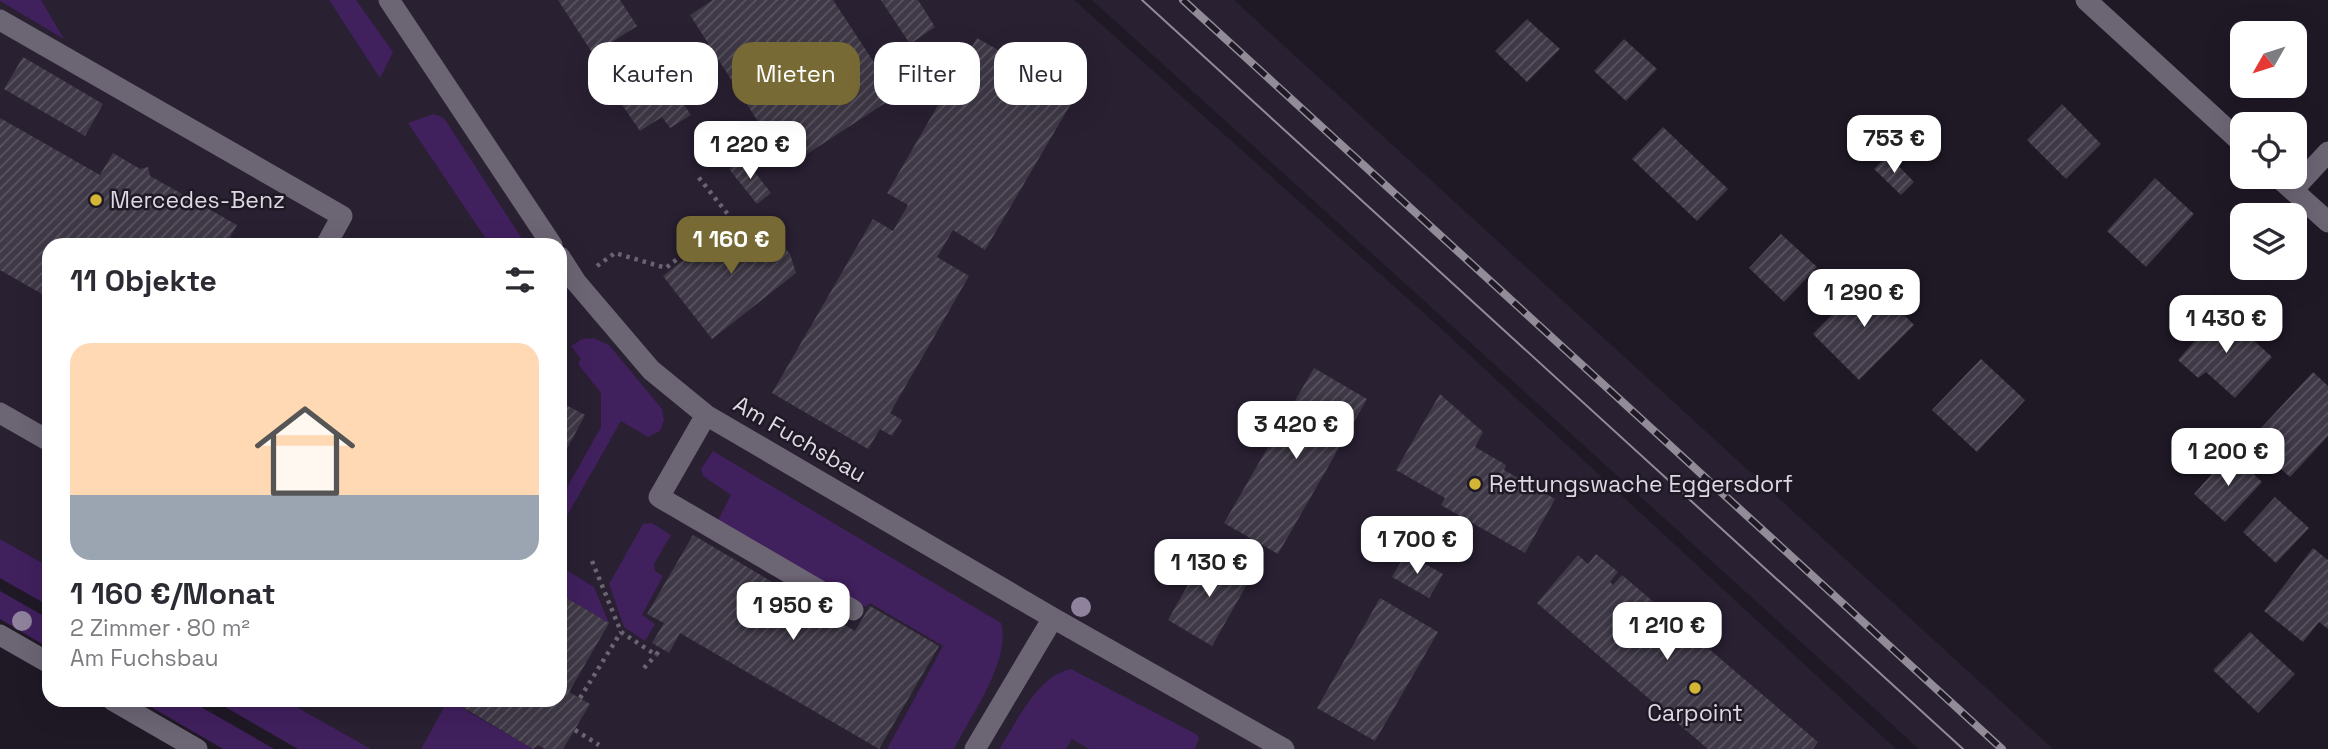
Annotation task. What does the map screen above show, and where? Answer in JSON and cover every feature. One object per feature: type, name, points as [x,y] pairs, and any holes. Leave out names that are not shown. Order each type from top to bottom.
[{"type":"street","points":[[389,0],[547,238]]},
{"type":"street","points":[[2086,0],[2230,132]]},
{"type":"street","points":[[0,20],[342,216],[330,238]]},
{"type":"street","points":[[2307,168],[2328,152]]},
{"type":"street","points":[[2292,189],[2328,222]]},
{"type":"street","name":"Am Fuchsbau","points":[[567,268],[651,370],[706,415],[1053,618],[1284,749]]},
{"type":"street","points":[[0,413],[42,437]]},
{"type":"street","points":[[706,415],[659,497],[853,610]]},
{"type":"street","points":[[975,749],[1053,618]]},
{"type":"street","points":[[0,635],[42,659]]},
{"type":"street","points":[[124,707],[197,749]]},
{"type":"path","points":[[576,282],[615,253],[666,268],[730,217],[696,174]]},
{"type":"path","points":[[592,561],[621,632],[656,655]]},
{"type":"path","points":[[580,698],[621,632]]},
{"type":"path","points":[[644,668],[661,648]]},
{"type":"path","points":[[575,730],[599,745]]},
{"type":"shaded area","points":[[0,0],[1074,0],[1436,324],[1896,749],[301,749],[229,707],[567,707],[567,238],[42,238],[42,597],[0,573]]},
{"type":"shaded area","points":[[41,0],[64,39],[0,1]]},
{"type":"shaded area","points":[[329,0],[356,0],[393,52],[380,78]]},
{"type":"shaded area","points":[[1092,0],[1234,0],[2053,749],[1919,749]]},
{"type":"shaded area","points":[[434,114],[444,118],[521,238],[485,238],[408,123]]},
{"type":"shaded area","points":[[593,338],[609,345],[662,409],[664,420],[660,431],[648,437],[621,421],[567,516],[567,488],[601,427],[601,393],[578,364],[581,359],[571,346],[582,339]]},
{"type":"shaded area","points":[[713,451],[1001,623],[1003,638],[995,671],[954,749],[887,749],[943,646],[870,603],[866,607],[717,522],[731,495],[703,476],[701,469]]},
{"type":"shaded area","points":[[652,523],[671,535],[654,564],[655,571],[663,576],[642,615],[655,624],[645,641],[624,627],[609,584],[643,524]]},
{"type":"shaded area","points":[[0,539],[42,563],[42,602],[0,578]]},
{"type":"shaded area","points":[[567,570],[594,587],[609,623],[567,598]]},
{"type":"shaded area","points":[[0,591],[42,615],[42,644],[0,619]]},
{"type":"shaded area","points":[[1071,669],[1196,734],[1199,738],[1195,749],[1089,749],[1072,739],[1066,749],[999,749],[1038,690],[1059,673]]},
{"type":"shaded area","points":[[151,707],[201,707],[274,749],[223,749]]},
{"type":"shaded area","points":[[225,707],[296,707],[371,749],[298,749]]},
{"type":"shaded area","points":[[444,707],[465,707],[464,709],[533,749],[421,749]]},
{"type":"building","points":[[558,0],[620,0],[637,26],[612,42],[588,42],[588,46]]},
{"type":"building","points":[[713,0],[833,0],[874,62],[874,105],[882,105],[787,167],[747,105],[860,105],[860,42],[732,42],[732,81],[718,59],[718,42],[707,42],[690,15]]},
{"type":"building","points":[[881,0],[918,0],[935,27],[913,42],[909,42]]},
{"type":"building","points":[[1527,19],[1560,49],[1527,82],[1495,51]]},
{"type":"building","points":[[977,38],[994,48],[994,105],[1070,105],[985,250],[953,230],[937,257],[969,276],[890,413],[902,420],[892,436],[880,429],[868,449],[772,393],[873,219],[893,231],[908,205],[887,193],[938,105],[980,105],[980,42],[975,42]]},
{"type":"building","points":[[1624,39],[1657,69],[1626,101],[1594,71]]},
{"type":"building","points":[[23,57],[103,104],[85,136],[4,89]]},
{"type":"building","points":[[2062,104],[2101,144],[2066,179],[2027,140]]},
{"type":"building","points":[[622,105],[684,105],[691,115],[670,128],[662,117],[640,131]]},
{"type":"building","name":"Mercedes-Benz","points":[[0,118],[100,175],[113,153],[140,169],[148,167],[150,176],[237,225],[232,238],[42,238],[42,294],[0,270]]},
{"type":"building","points":[[1663,127],[1728,189],[1697,221],[1632,159]]},
{"type":"building","points":[[1888,155],[1914,182],[1901,195],[1874,169]]},
{"type":"building","points":[[743,157],[771,193],[757,204],[729,169]]},
{"type":"building","points":[[2155,178],[2194,214],[2146,267],[2107,231]]},
{"type":"building","points":[[754,220],[771,230],[790,254],[796,273],[712,339],[663,276],[722,230],[730,240]]},
{"type":"building","points":[[1781,234],[1817,267],[1784,302],[1749,268]]},
{"type":"building","points":[[1868,278],[1914,325],[1859,380],[1813,334]]},
{"type":"building","points":[[2221,311],[2272,357],[2235,398],[2206,372],[2198,378],[2178,360]]},
{"type":"building","points":[[1981,359],[2025,400],[1977,452],[1932,410]]},
{"type":"building","points":[[1314,368],[1367,399],[1278,554],[1224,523]]},
{"type":"building","points":[[2313,372],[2328,386],[2328,436],[2290,477],[2250,440]]},
{"type":"building","name":"Rettungswache Eggersdorf","points":[[1440,394],[1483,432],[1475,447],[1506,465],[1504,470],[1555,499],[1525,553],[1441,505],[1445,498],[1396,470]]},
{"type":"building","points":[[567,406],[585,415],[567,449]]},
{"type":"building","points":[[2231,453],[2262,482],[2225,522],[2194,494]]},
{"type":"building","points":[[2275,497],[2309,528],[2276,563],[2243,532]]},
{"type":"building","points":[[693,535],[855,631],[870,606],[939,646],[879,749],[680,633],[669,653],[652,643],[664,623],[647,614]]},
{"type":"building","points":[[2313,548],[2328,560],[2328,629],[2319,622],[2303,642],[2264,611]]},
{"type":"building","points":[[1206,553],[1250,579],[1212,646],[1168,620]]},
{"type":"building","points":[[1406,553],[1443,574],[1429,598],[1392,577]]},
{"type":"building","name":"Carpoint","points":[[1596,554],[1618,572],[1610,582],[1613,585],[1622,575],[1818,742],[1813,749],[1708,749],[1537,603],[1578,555],[1588,564]]},
{"type":"building","points":[[567,598],[609,623],[569,692],[590,704],[563,749],[545,749],[538,745],[533,749],[464,708],[567,707]]},
{"type":"building","points":[[1380,598],[1438,632],[1375,741],[1317,708]]},
{"type":"building","points":[[2250,632],[2295,674],[2258,713],[2213,670]]},
{"type":"tram line","points":[[1142,0],[1963,749]]},
{"type":"railway","points":[[1183,0],[2002,749]]},
{"type":"place","name":"Mercedes-Benz","points":[[96,200]]},
{"type":"place","name":"Rettungswache Eggersdorf","points":[[1475,484]]},
{"type":"place","name":"Carpoint","points":[[1695,688]]}]
